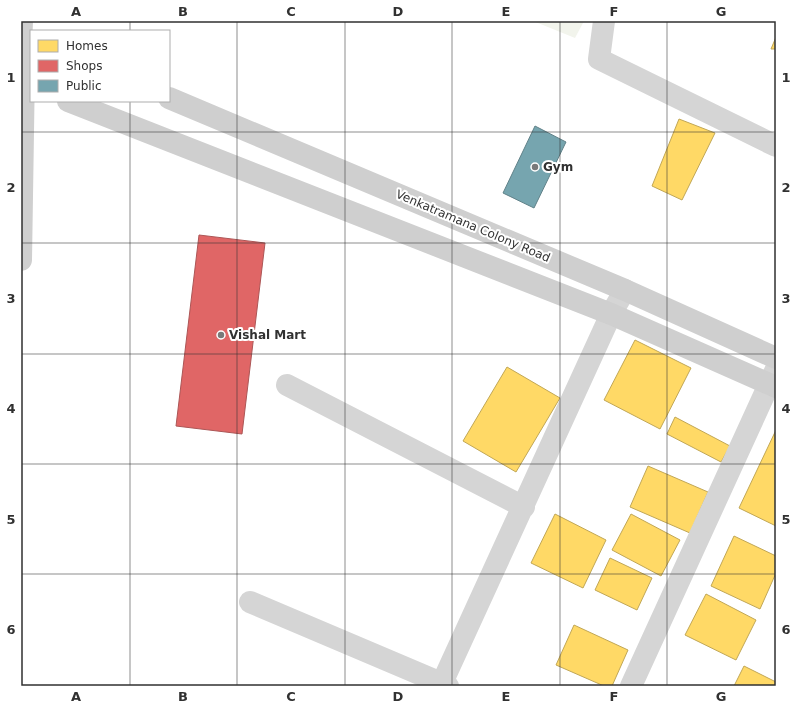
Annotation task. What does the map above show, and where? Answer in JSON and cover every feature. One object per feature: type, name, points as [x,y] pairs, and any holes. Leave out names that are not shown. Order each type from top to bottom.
[{"type":"main road","points":[[21,260],[25,84],[21,47],[22,21]]},
{"type":"main road","name":"Venkatramana Colony Road","points":[[170,98],[625,290],[776,358]]},
{"type":"main road","points":[[71,102],[611,314],[774,380]]},
{"type":"street","points":[[604,21],[599,59],[776,146]]},
{"type":"street","points":[[250,602],[445,685],[611,314],[625,290]]},
{"type":"street","points":[[631,686],[774,380]]},
{"type":"street","points":[[287,385],[524,507]]},
{"type":"shaded area","points":[[533,21],[584,21],[575,38]]},
{"type":"building: Homes","points":[[776,37],[776,49],[771,49]]},
{"type":"building: Homes","points":[[679,119],[715,133],[682,200],[652,186]]},
{"type":"building: Homes","points":[[635,340],[691,368],[660,429],[604,400]]},
{"type":"building: Homes","points":[[507,367],[560,398],[516,472],[463,441]]},
{"type":"building: Homes","points":[[675,417],[730,446],[721,462],[667,434]]},
{"type":"building: Homes","points":[[776,430],[776,526],[739,508]]},
{"type":"building: Homes","points":[[648,466],[708,492],[690,533],[630,507]]},
{"type":"building: Homes","points":[[555,514],[606,540],[583,588],[531,563]]},
{"type":"building: Homes","points":[[631,514],[680,540],[661,576],[612,550]]},
{"type":"building: Homes","points":[[734,536],[776,556],[776,573],[760,609],[711,586]]},
{"type":"building: Homes","points":[[610,558],[652,578],[637,610],[595,590]]},
{"type":"building: Homes","points":[[706,594],[756,620],[736,660],[685,635]]},
{"type":"building: Homes","points":[[574,625],[628,650],[612,686],[604,686],[556,665]]},
{"type":"building: Homes","points":[[744,666],[776,682],[776,686],[734,686]]},
{"type":"building: Shops","name":"Vishal Mart","points":[[199,235],[265,243],[242,434],[176,426]]},
{"type":"building: Public","name":"Gym","points":[[535,126],[566,142],[534,208],[503,193]]},
{"type":"place","name":"Gym","points":[[535,167]]},
{"type":"place","name":"Vishal Mart","points":[[221,335]]}]
